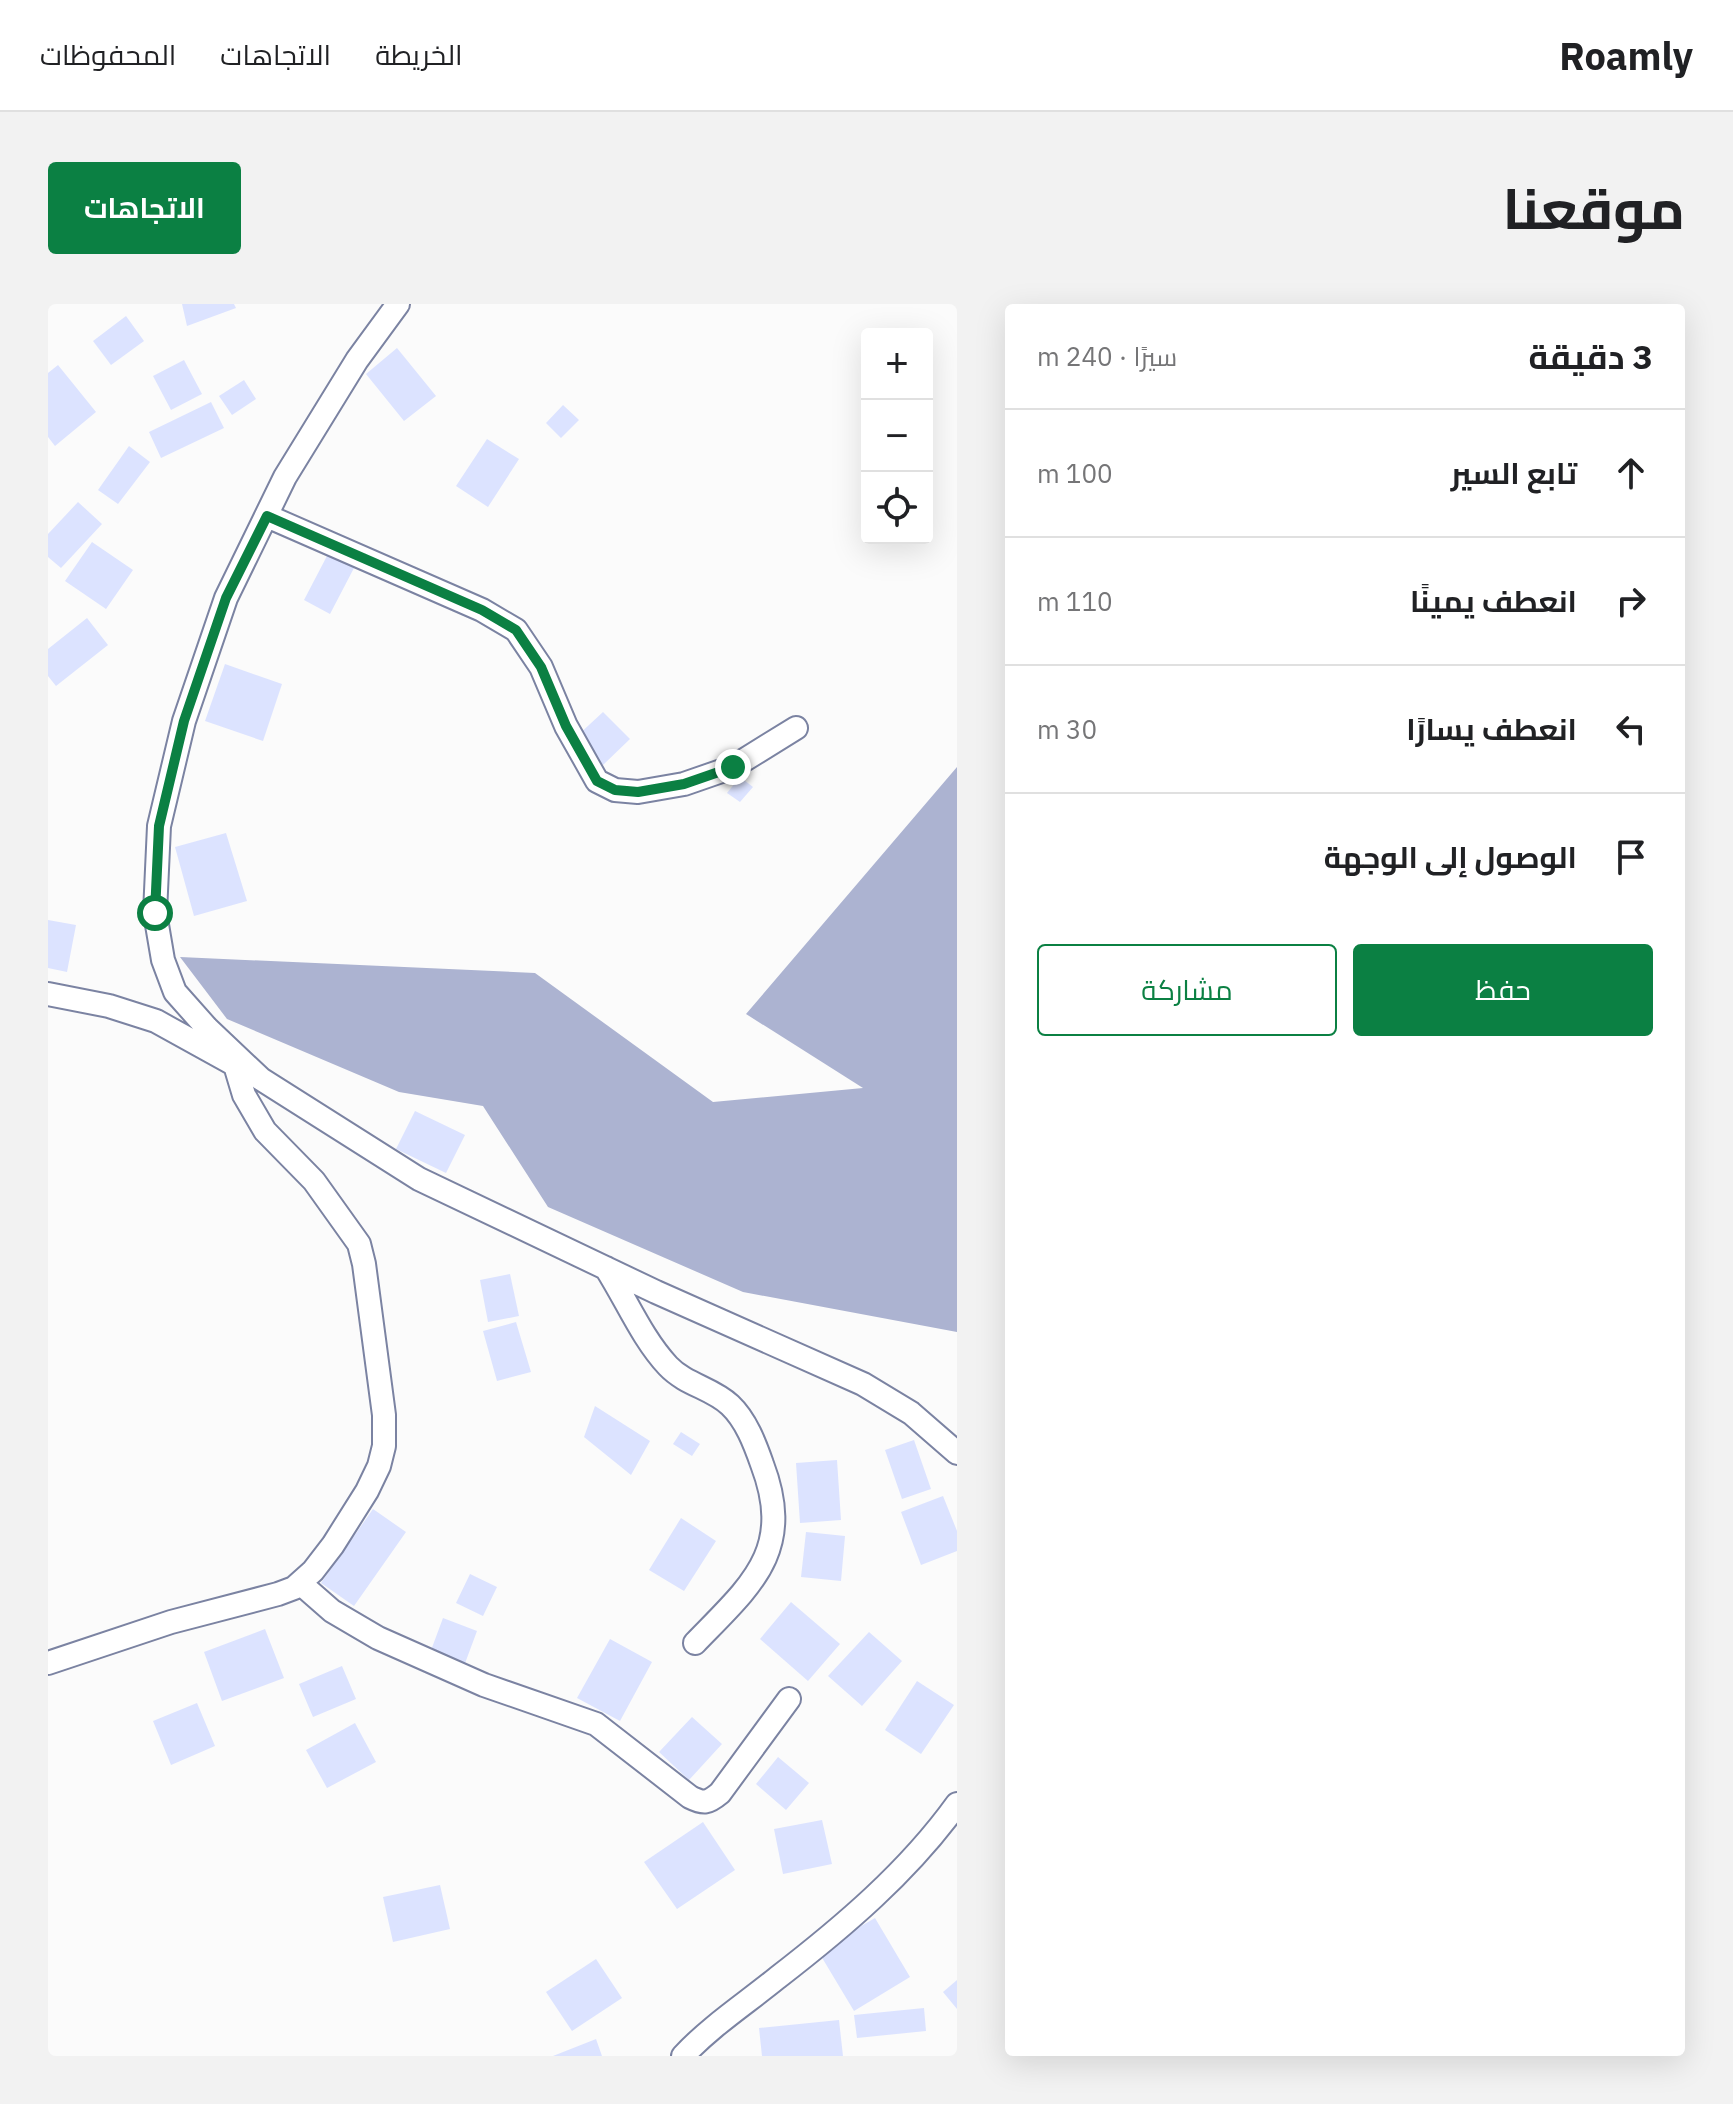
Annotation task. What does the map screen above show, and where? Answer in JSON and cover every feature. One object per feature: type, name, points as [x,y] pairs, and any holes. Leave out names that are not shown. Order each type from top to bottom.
[{"type":"street","points":[[261,1079],[207,1028],[175,992],[163,960],[155,913],[159,826],[184,721],[226,598],[285,477],[342,384],[398,304]]},
{"type":"street","points":[[267,516],[482,610],[516,630],[541,667],[566,726],[597,781],[615,790],[638,792],[684,784],[733,767],[796,728]]},
{"type":"street","points":[[48,994],[109,1006],[156,1021],[261,1079],[419,1179],[606,1268],[863,1384],[911,1413],[957,1453]]},
{"type":"street","points":[[48,1663],[171,1622],[278,1594],[300,1583],[333,1545],[367,1491],[384,1446],[384,1415],[359,1244],[314,1181],[265,1131],[244,1095],[235,1065]]},
{"type":"street","points":[[606,1268],[633,1311],[647,1342],[671,1370],[687,1382],[712,1392],[740,1416],[771,1487],[775,1520],[768,1555],[745,1589],[695,1643]]},
{"type":"street","points":[[300,1583],[332,1611],[378,1638],[484,1685],[596,1724],[702,1803],[709,1802],[720,1793],[789,1699]]},
{"type":"street","points":[[683,2056],[704,2033],[850,1918],[902,1870],[957,1804]]},
{"type":"shaded area","points":[[957,767],[957,1332],[743,1292],[548,1207],[483,1106],[399,1092],[227,1019],[180,957],[535,973],[713,1102],[863,1088],[746,1014]]},
{"type":"building","points":[[182,304],[234,304],[236,308],[187,326]]},
{"type":"building","points":[[126,316],[144,341],[111,365],[93,341]]},
{"type":"building","points":[[397,348],[436,396],[404,421],[366,374]]},
{"type":"building","points":[[184,360],[202,394],[171,410],[153,376]]},
{"type":"building","points":[[58,365],[96,412],[55,446],[48,437],[48,373]]},
{"type":"building","points":[[244,380],[256,399],[232,415],[219,396]]},
{"type":"building","points":[[211,402],[224,428],[161,458],[149,432]]},
{"type":"building","points":[[563,405],[579,420],[561,438],[546,423]]},
{"type":"building","points":[[487,439],[519,459],[488,507],[456,486]]},
{"type":"building","points":[[129,446],[150,462],[118,504],[98,490]]},
{"type":"building","points":[[78,502],[102,524],[61,568],[48,557],[48,534]]},
{"type":"building","points":[[92,542],[133,570],[106,609],[65,581]]},
{"type":"building","points":[[328,554],[354,568],[330,614],[304,600]]},
{"type":"building","points":[[87,618],[108,645],[56,686],[48,676],[48,649]]},
{"type":"building","points":[[225,664],[282,684],[263,741],[205,721]]},
{"type":"building","points":[[603,712],[630,739],[603,765],[576,737]]},
{"type":"building","points":[[740,777],[753,787],[740,802],[727,793]]},
{"type":"building","points":[[226,833],[247,901],[194,916],[175,847]]},
{"type":"building","points":[[48,920],[76,925],[67,972],[48,968]]},
{"type":"building","points":[[415,1111],[465,1135],[446,1173],[396,1149]]},
{"type":"building","points":[[510,1274],[519,1316],[488,1322],[480,1280]]},
{"type":"building","points":[[516,1322],[531,1372],[497,1381],[483,1331]]},
{"type":"building","points":[[595,1406],[650,1441],[631,1475],[584,1437]]},
{"type":"building","points":[[681,1432],[700,1444],[692,1456],[673,1444]]},
{"type":"building","points":[[914,1440],[931,1489],[902,1499],[885,1450]]},
{"type":"building","points":[[837,1460],[841,1520],[800,1523],[796,1463]]},
{"type":"building","points":[[943,1496],[957,1531],[957,1551],[921,1565],[901,1512]]},
{"type":"building","points":[[373,1509],[406,1532],[354,1606],[321,1583]]},
{"type":"building","points":[[681,1518],[716,1541],[684,1591],[649,1570]]},
{"type":"building","points":[[806,1532],[845,1536],[841,1581],[801,1577]]},
{"type":"building","points":[[470,1574],[497,1587],[483,1616],[456,1603]]},
{"type":"building","points":[[791,1602],[840,1644],[808,1681],[760,1639]]},
{"type":"building","points":[[443,1618],[477,1631],[464,1666],[430,1653]]},
{"type":"building","points":[[265,1629],[284,1678],[222,1701],[204,1652]]},
{"type":"building","points":[[869,1632],[902,1661],[862,1706],[828,1676]]},
{"type":"building","points":[[610,1639],[652,1662],[620,1721],[577,1698]]},
{"type":"building","points":[[342,1666],[356,1699],[313,1717],[299,1684]]},
{"type":"building","points":[[917,1681],[954,1705],[921,1754],[885,1730]]},
{"type":"building","points":[[197,1703],[215,1746],[171,1765],[153,1721]]},
{"type":"building","points":[[692,1717],[722,1744],[689,1780],[659,1752]]},
{"type":"building","points":[[355,1723],[376,1762],[327,1788],[306,1750]]},
{"type":"building","points":[[778,1757],[809,1783],[786,1810],[756,1784]]},
{"type":"building","points":[[822,1820],[832,1864],[783,1874],[774,1829]]},
{"type":"building","points":[[703,1822],[735,1870],[677,1909],[644,1862]]},
{"type":"building","points":[[440,1885],[450,1929],[393,1942],[383,1897]]},
{"type":"building","points":[[875,1918],[910,1977],[854,2011],[818,1951]]},
{"type":"building","points":[[596,1959],[622,1998],[572,2031],[546,1992]]},
{"type":"building","points":[[957,1980],[957,2009],[943,1992]]},
{"type":"building","points":[[924,2008],[926,2031],[857,2038],[854,2015]]},
{"type":"building","points":[[839,2020],[843,2056],[762,2056],[759,2028]]},
{"type":"building","points":[[596,2039],[602,2056],[553,2056]]},
{"type":"route","points":[[155,913],[159,826],[169,773],[226,598],[267,516],[482,610],[516,630],[541,667],[566,726],[597,781],[615,790],[638,792],[684,784],[733,767]]}]
